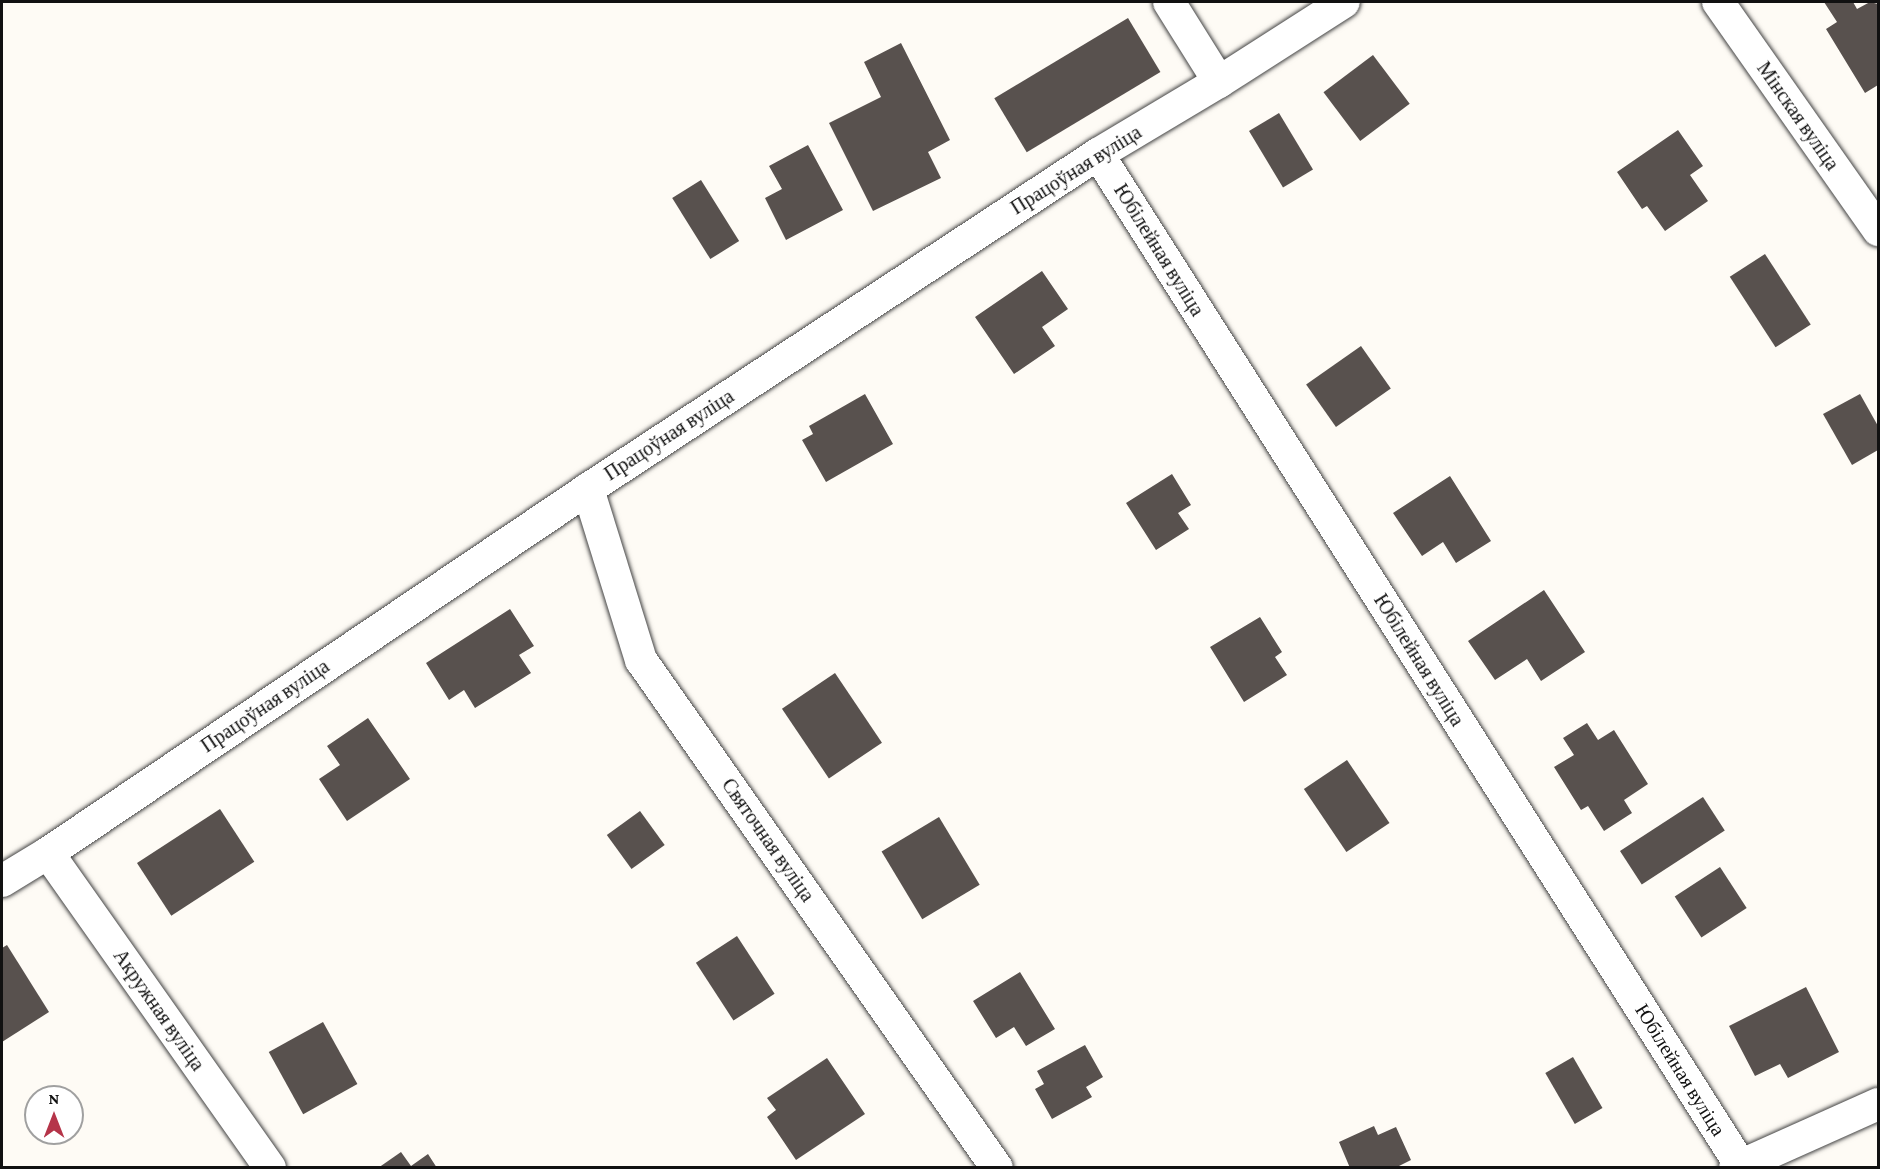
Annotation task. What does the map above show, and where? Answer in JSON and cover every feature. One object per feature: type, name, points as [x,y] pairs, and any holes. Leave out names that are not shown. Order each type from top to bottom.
[{"type":"street","points":[[1169,2],[1219,82]]},
{"type":"street","name":"Працоўная вуліца","points":[[2,881],[48,853],[588,489],[1098,154],[1219,82],[1344,2]]},
{"type":"street","name":"Мінская вуліца","points":[[1718,2],[1878,230]]},
{"type":"street","name":"Юбілейная вуліца","points":[[1098,154],[1738,1167]]},
{"type":"street","name":"Святочная вуліца","points":[[588,489],[641,660],[997,1167]]},
{"type":"street","name":"Акружная вуліца","points":[[48,853],[270,1167]]},
{"type":"street","points":[[1738,1167],[1878,1104]]},
{"type":"building","points":[[1824,2],[1853,2],[1857,9],[1870,2],[1878,4],[1878,85],[1865,93],[1826,29],[1837,22]]},
{"type":"building","points":[[1128,18],[1160,72],[1027,152],[994,98]]},
{"type":"building","points":[[901,43],[950,140],[928,152],[941,178],[873,211],[829,123],[881,97],[864,62]]},
{"type":"building","points":[[1373,55],[1410,104],[1360,141],[1323,92]]},
{"type":"building","points":[[1279,113],[1313,170],[1283,188],[1249,131]]},
{"type":"building","points":[[1678,130],[1703,166],[1690,175],[1708,201],[1665,231],[1647,206],[1642,209],[1617,172]]},
{"type":"building","points":[[808,145],[843,210],[786,240],[765,198],[782,189],[769,166]]},
{"type":"building","points":[[701,180],[739,241],[710,259],[672,198]]},
{"type":"building","points":[[1765,254],[1811,324],[1776,347],[1730,277]]},
{"type":"building","points":[[1042,271],[1068,309],[1042,327],[1055,346],[1014,374],[975,317]]},
{"type":"building","points":[[1361,346],[1391,389],[1336,427],[1306,384]]},
{"type":"building","points":[[865,394],[893,444],[826,482],[802,440],[813,434],[809,426]]},
{"type":"building","points":[[1860,394],[1878,426],[1878,450],[1852,465],[1823,414]]},
{"type":"building","points":[[1172,474],[1191,505],[1178,513],[1189,529],[1156,550],[1126,503]]},
{"type":"building","points":[[1450,476],[1491,541],[1456,563],[1443,542],[1422,556],[1393,513]]},
{"type":"building","points":[[1544,590],[1585,652],[1541,681],[1527,659],[1495,680],[1468,641]]},
{"type":"building","points":[[510,609],[534,646],[519,655],[531,673],[475,708],[464,690],[449,700],[426,663]]},
{"type":"building","points":[[1260,617],[1282,652],[1275,657],[1287,675],[1244,702],[1210,647]]},
{"type":"building","points":[[835,673],[882,743],[829,778],[782,709]]},
{"type":"building","points":[[368,718],[410,779],[347,821],[319,779],[340,765],[327,746]]},
{"type":"building","points":[[1587,723],[1598,740],[1614,730],[1648,784],[1624,800],[1632,813],[1604,831],[1588,806],[1581,810],[1554,767],[1574,755],[1563,738]]},
{"type":"building","points":[[1347,760],[1389,823],[1346,852],[1304,789]]},
{"type":"building","points":[[1703,797],[1725,831],[1642,884],[1620,851]]},
{"type":"building","points":[[220,809],[254,862],[171,916],[137,863]]},
{"type":"building","points":[[640,811],[665,845],[632,869],[607,835]]},
{"type":"building","points":[[939,817],[980,885],[922,919],[882,852]]},
{"type":"building","points":[[1720,867],[1747,908],[1701,938],[1675,896]]},
{"type":"building","points":[[737,936],[775,994],[733,1021],[696,963]]},
{"type":"building","points":[[7,945],[49,1012],[2,1042],[2,948]]},
{"type":"building","points":[[1020,972],[1055,1029],[1026,1046],[1014,1027],[996,1038],[973,1001]]},
{"type":"building","points":[[1806,987],[1839,1052],[1788,1078],[1780,1064],[1755,1076],[1729,1026]]},
{"type":"building","points":[[323,1022],[357,1084],[303,1114],[269,1052]]},
{"type":"building","points":[[1085,1045],[1103,1077],[1086,1087],[1092,1097],[1052,1119],[1035,1089],[1044,1084],[1037,1071]]},
{"type":"building","points":[[1573,1057],[1602,1108],[1575,1124],[1545,1073]]},
{"type":"building","points":[[827,1058],[865,1114],[796,1160],[767,1117],[776,1110],[767,1098]]},
{"type":"building","points":[[1374,1126],[1378,1135],[1396,1127],[1411,1160],[1395,1168],[1350,1168],[1339,1142]]},
{"type":"building","points":[[401,1152],[411,1166],[428,1154],[437,1168],[378,1168]]}]
